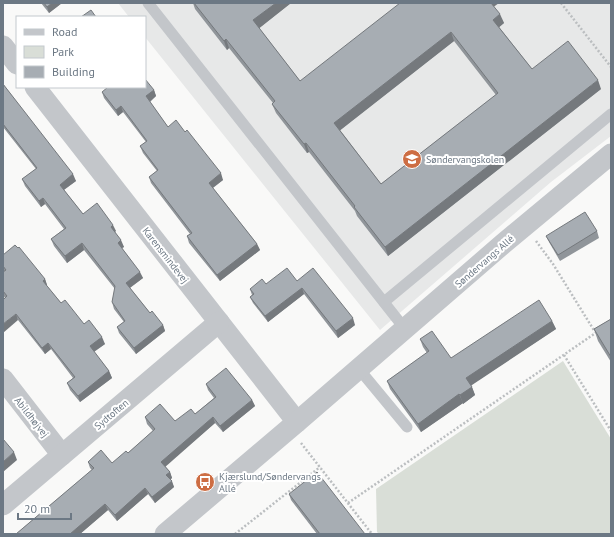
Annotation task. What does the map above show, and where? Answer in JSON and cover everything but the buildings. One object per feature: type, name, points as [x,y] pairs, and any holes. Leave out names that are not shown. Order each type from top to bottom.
[{"type":"street","points":[[3,46],[16,63]]},
{"type":"street","name":"Karensmindevej","points":[[36,88],[219,322],[293,425]]},
{"type":"street","name":"Søndervangs Allé","points":[[165,534],[611,154]]},
{"type":"street","name":"Sydtoften","points":[[3,506],[219,322]]},
{"type":"street","name":"Abildhøjvej","points":[[3,380],[62,455]]},
{"type":"lane","points":[[148,4],[405,329]]},
{"type":"lane","points":[[384,302],[611,114]]},
{"type":"lane","points":[[359,369],[407,427]]},
{"type":"path","points":[[561,3],[611,67]]},
{"type":"path","points":[[525,226],[553,264],[596,333]]},
{"type":"path","points":[[348,503],[601,330]]},
{"type":"path","points":[[564,354],[611,431]]},
{"type":"path","points":[[293,425],[320,467],[372,534]]},
{"type":"path","points":[[235,534],[320,467]]},
{"type":"shaded area","name":"Søndervangskolen","points":[[118,3],[611,3],[611,136],[551,182],[380,330],[146,38],[146,16],[128,16]]},
{"type":"green space","points":[[563,361],[611,439],[611,534],[379,534],[377,532],[376,489]]},
{"type":"place","name":"Søndervangskolen","points":[[412,159]]},
{"type":"place","name":"Kjærslund/Søndervangs Allé","points":[[205,482]]}]
